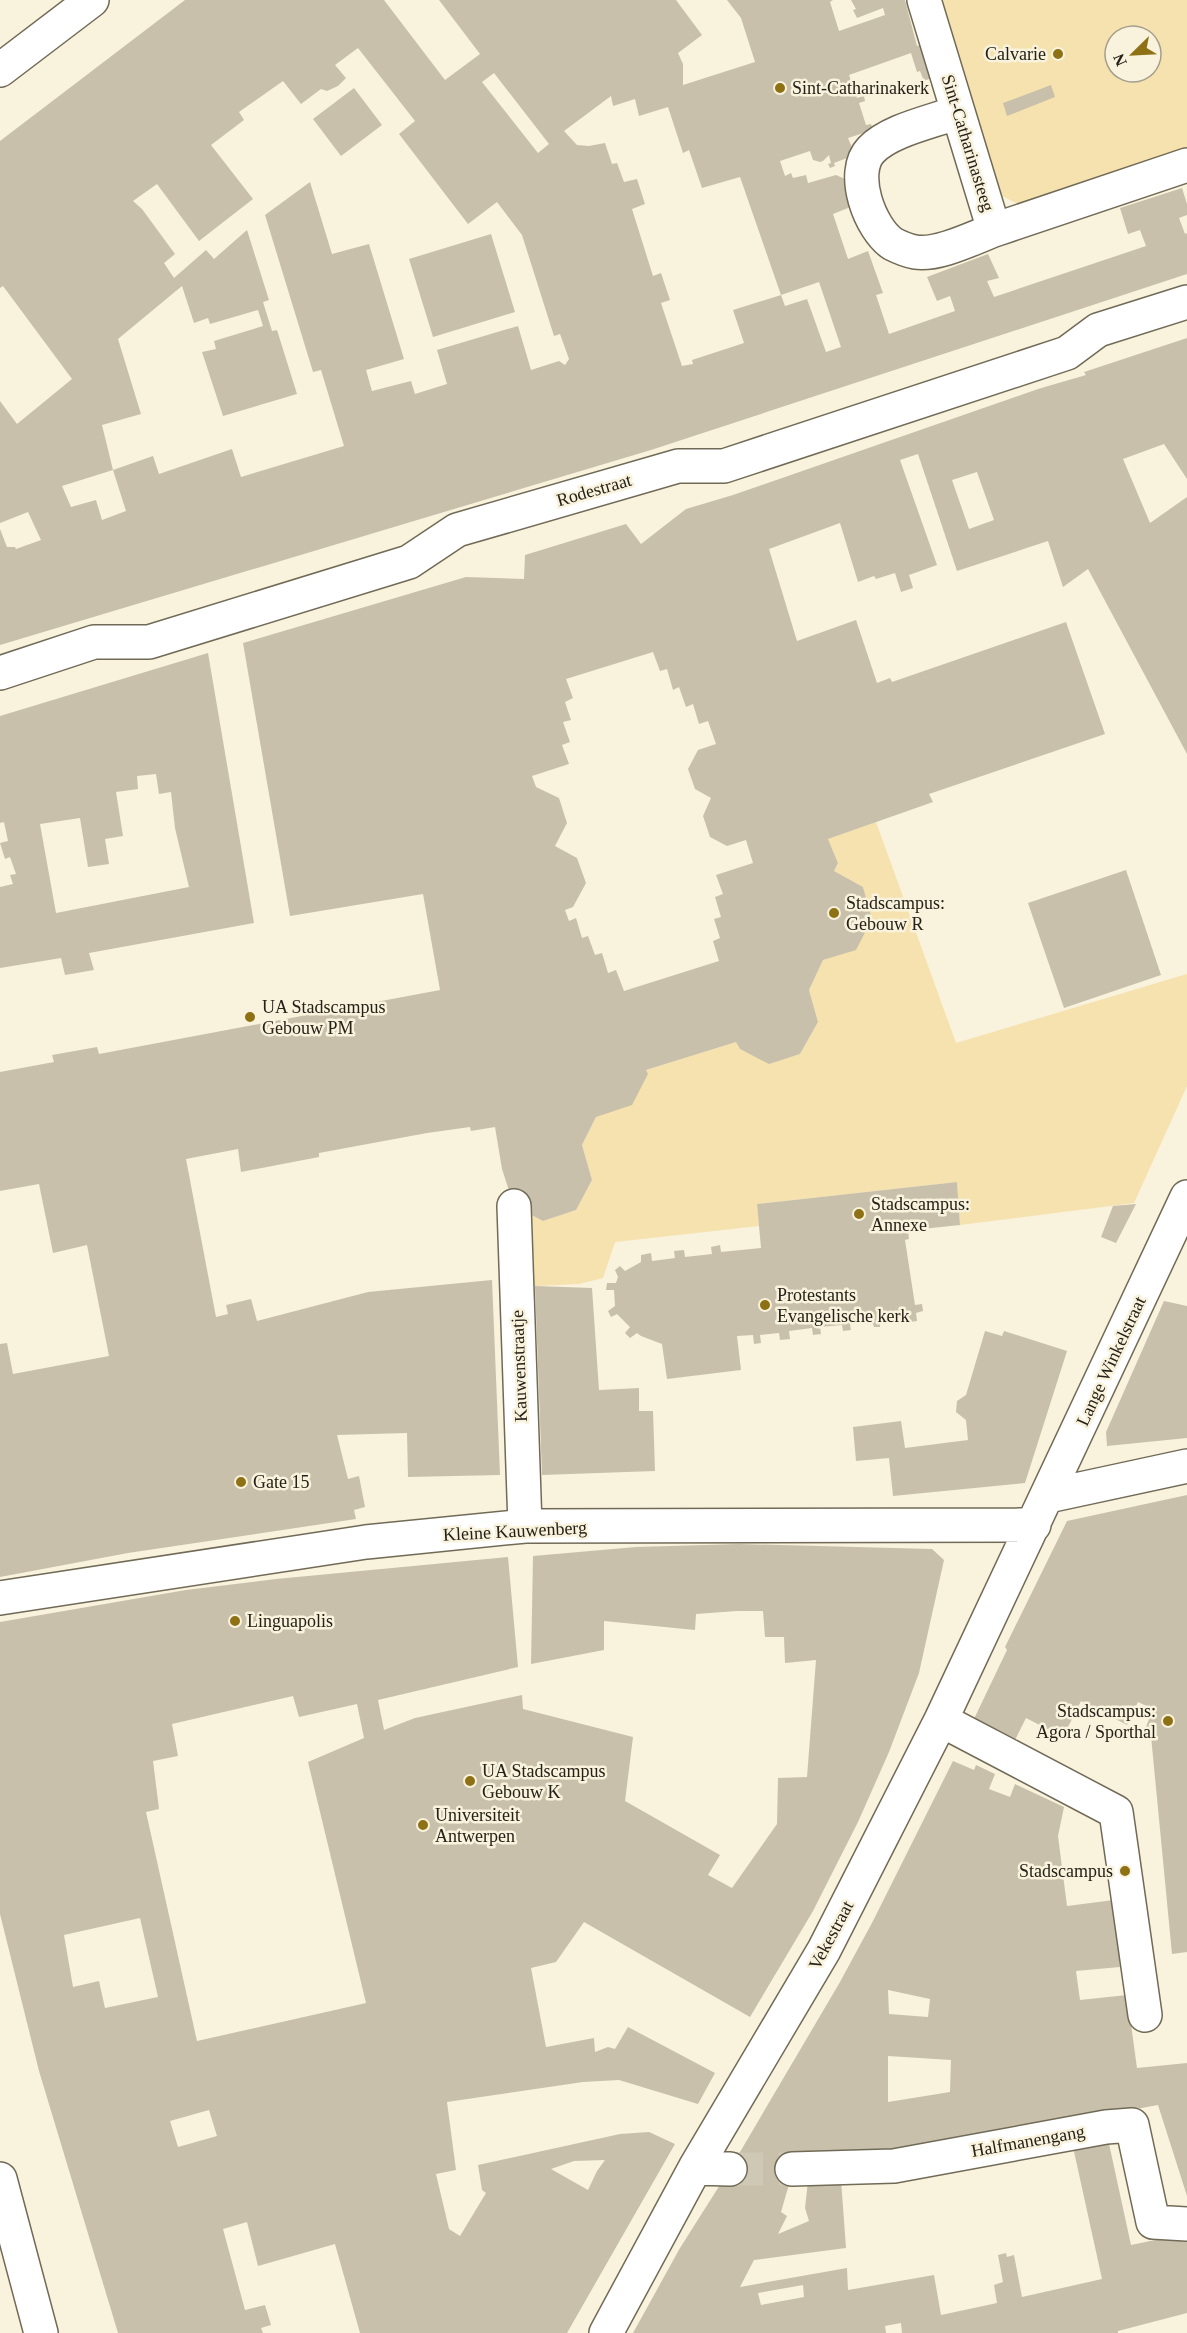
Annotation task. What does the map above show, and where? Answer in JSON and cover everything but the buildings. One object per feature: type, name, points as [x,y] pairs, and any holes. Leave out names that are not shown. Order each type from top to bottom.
[{"type":"street","points":[[0,70],[92,0]]},
{"type":"street","name":"Sint-Catharinasteeg","points":[[924,0],[994,230],[1187,165]]},
{"type":"street","points":[[958,112],[888,137],[869,152],[861,172],[862,195],[877,225],[892,243],[916,252],[945,248],[994,230]]},
{"type":"street","name":"Rodestraat","points":[[0,674],[94,642],[149,642],[408,562],[457,530],[678,466],[724,466],[1067,353],[1098,330],[1187,302]]},
{"type":"street","name":"Lange Winkelstraat","points":[[1034,1525],[1187,1197]]},
{"type":"street","name":"Kauwenstraatje","points":[[514,1206],[525,1526]]},
{"type":"street","points":[[1048,1496],[1187,1466]]},
{"type":"street","name":"Kleine Kauwenberg","points":[[0,1598],[366,1542],[525,1526],[1034,1525]]},
{"type":"street","name":"Vekestraat","points":[[606,2333],[695,2168],[824,1950],[941,1720],[1034,1525]]},
{"type":"street","points":[[941,1720],[1116,1812],[1146,2015]]},
{"type":"street","name":"Halfmanengang","points":[[792,2169],[894,2166],[1106,2127],[1132,2125],[1153,2222],[1187,2224]]},
{"type":"street","points":[[695,2168],[730,2169]]},
{"type":"street","points":[[0,2179],[34,2331]]},
{"type":"shaded area","points":[[934,0],[1187,0],[1187,150],[1022,206],[998,194]]},
{"type":"shaded area","points":[[876,822],[956,1043],[1187,974],[1187,1086],[1134,1203],[960,1225],[957,1182],[757,1204],[759,1226],[615,1242],[603,1278],[579,1284],[516,1287],[514,1206],[543,1221],[576,1210],[592,1180],[582,1145],[596,1117],[647,1075],[646,1070],[736,1042],[740,1049],[769,1063],[800,1054],[818,1022],[809,990],[823,960],[856,949],[872,919],[863,887],[834,871],[838,863],[828,839]]},
{"type":"tunnel","points":[[730,2169],[792,2169]]},
{"type":"place","name":"Calvarie","points":[[1058,54]]},
{"type":"place","name":"Sint-Catharinakerk","points":[[780,88]]},
{"type":"place","name":"Stadscampus: Gebouw R","points":[[834,913]]},
{"type":"place","name":"UA Stadscampus Gebouw PM","points":[[250,1017]]},
{"type":"place","name":"Stadscampus: Annexe","points":[[859,1214]]},
{"type":"place","name":"Protestants Evangelische kerk","points":[[765,1305]]},
{"type":"place","name":"Gate 15","points":[[241,1482]]},
{"type":"place","name":"Linguapolis","points":[[235,1621]]},
{"type":"place","name":"Stadscampus: Agora / Sporthal","points":[[1168,1721]]},
{"type":"place","name":"UA Stadscampus Gebouw K","points":[[470,1781]]},
{"type":"place","name":"Universiteit Antwerpen","points":[[423,1825]]},
{"type":"place","name":"Stadscampus","points":[[1125,1871]]}]
